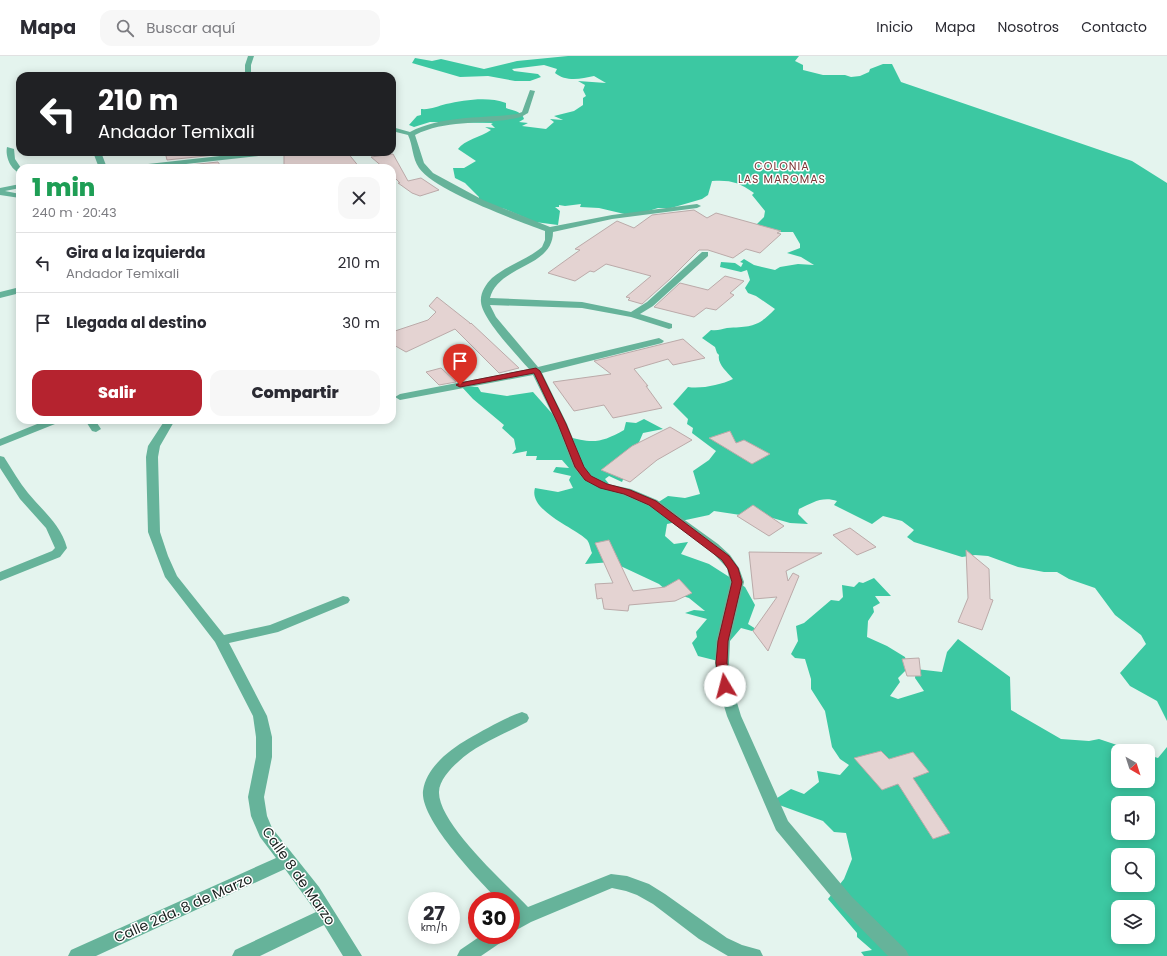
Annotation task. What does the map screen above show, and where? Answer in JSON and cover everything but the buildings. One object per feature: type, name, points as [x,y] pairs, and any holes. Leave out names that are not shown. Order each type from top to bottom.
[{"type":"street","points":[[248,72],[248,65],[251,56]]},
{"type":"street","points":[[396,130],[411,134],[422,128],[438,123],[519,116],[525,113],[532,90]]},
{"type":"street","points":[[411,134],[421,165],[430,173],[467,195],[549,230],[612,217],[697,206]]},
{"type":"street","points":[[10,148],[12,164],[16,168]]},
{"type":"street","points":[[167,164],[240,156]]},
{"type":"street","points":[[0,192],[16,187]]},
{"type":"street","points":[[0,192],[16,195]]},
{"type":"street","points":[[549,230],[549,241],[542,249],[498,278],[487,291],[485,301],[492,318],[536,371],[562,424],[580,467],[588,478],[604,486],[627,492],[653,503],[714,548],[726,558],[733,568],[737,582],[723,641],[722,663],[725,686],[734,716],[782,825],[846,902],[900,956]]},
{"type":"street","points":[[633,315],[650,304],[705,254]]},
{"type":"street","points":[[0,295],[16,291]]},
{"type":"street","points":[[485,301],[565,303],[633,315],[669,326]]},
{"type":"street","points":[[400,397],[536,371],[659,341]]},
{"type":"street","points":[[0,443],[46,424]]},
{"type":"street","name":"Calle 8 de Marzo","points":[[168,424],[154,446],[152,457],[154,532],[171,577],[221,640],[260,716],[264,737],[264,756],[256,797],[259,816],[266,832],[313,892],[353,956]]},
{"type":"street","points":[[0,459],[24,496],[53,528],[59,538],[61,548],[56,554],[0,577]]},
{"type":"street","points":[[221,640],[273,629],[343,600]]},
{"type":"street","points":[[522,718],[455,756],[436,779],[431,793],[434,807],[445,829],[525,916]]},
{"type":"street","name":"Calle 2da. 8 de Marzo","points":[[77,956],[289,860]]},
{"type":"street","points":[[520,919],[611,880],[624,882],[642,888],[720,943],[737,952],[754,956]]},
{"type":"street","points":[[241,956],[327,914]]},
{"type":"street","points":[[466,956],[484,944]]},
{"type":"green space","points":[[568,56],[799,56],[795,61],[803,65],[803,70],[823,75],[845,75],[851,77],[860,76],[869,72],[870,69],[883,64],[892,64],[901,82],[1132,161],[1167,183],[1167,721],[1157,701],[1130,686],[1120,673],[1146,644],[1141,635],[1115,615],[1095,588],[1069,579],[1057,572],[1044,572],[1018,567],[988,556],[975,555],[962,557],[914,542],[907,537],[914,530],[902,521],[883,516],[872,524],[834,505],[837,501],[827,499],[822,500],[799,509],[798,514],[808,524],[790,523],[769,517],[747,516],[714,511],[709,515],[667,524],[665,536],[674,544],[688,542],[681,554],[709,564],[745,587],[755,605],[748,624],[756,629],[752,631],[741,628],[724,648],[718,661],[698,656],[692,643],[697,637],[696,632],[707,619],[685,613],[694,610],[705,611],[689,598],[667,591],[659,584],[612,562],[585,564],[592,553],[587,540],[545,511],[538,504],[535,496],[535,488],[558,492],[573,488],[569,480],[571,476],[553,472],[556,467],[569,468],[562,460],[536,460],[537,456],[526,456],[527,451],[512,454],[516,449],[514,439],[502,428],[504,425],[473,399],[461,386],[478,387],[481,392],[507,396],[533,392],[556,418],[566,436],[583,440],[596,441],[609,438],[624,430],[626,422],[636,423],[644,419],[663,429],[643,433],[622,482],[609,476],[605,479],[613,489],[657,503],[668,496],[685,498],[700,494],[693,471],[709,460],[716,451],[692,433],[693,428],[687,424],[688,419],[673,404],[688,387],[711,386],[733,379],[721,365],[719,355],[715,347],[702,338],[711,330],[753,325],[763,320],[775,309],[756,296],[748,293],[745,288],[750,280],[747,270],[741,272],[720,267],[721,262],[735,263],[741,267],[743,263],[740,262],[744,259],[754,265],[775,270],[780,267],[798,264],[814,265],[801,257],[787,253],[800,248],[800,244],[793,232],[774,232],[756,225],[764,217],[765,211],[752,195],[754,193],[734,182],[712,181],[708,195],[702,199],[671,208],[658,208],[633,216],[599,208],[580,207],[581,204],[565,206],[559,205],[559,207],[555,207],[560,211],[558,225],[535,222],[505,209],[479,203],[479,197],[465,183],[455,178],[453,168],[464,168],[476,161],[458,149],[464,143],[491,130],[485,127],[495,128],[491,124],[493,123],[430,122],[414,127],[409,125],[417,116],[421,115],[421,109],[460,101],[484,99],[506,103],[506,108],[523,116],[524,119],[519,122],[528,123],[522,126],[546,129],[554,122],[550,119],[563,120],[554,116],[574,111],[583,105],[583,98],[586,96],[583,90],[585,85],[578,81],[606,83],[594,76],[579,79],[564,78],[555,73],[557,69],[544,65],[512,69],[514,71],[538,74],[541,77],[530,81],[515,81],[488,76],[460,77],[412,63],[415,58],[432,61],[441,59],[484,69],[517,61]]},
{"type":"green space","points":[[874,578],[891,596],[875,596],[880,603],[873,607],[874,612],[868,621],[867,637],[887,646],[905,657],[908,668],[898,678],[900,682],[890,696],[898,699],[924,691],[915,678],[916,669],[942,672],[947,652],[958,639],[1010,677],[1011,710],[1061,739],[1089,741],[1099,739],[1114,744],[1111,744],[1111,788],[1155,788],[1155,757],[1158,758],[1167,747],[1167,956],[864,956],[861,952],[872,950],[857,937],[857,933],[828,899],[844,879],[852,859],[846,833],[834,832],[823,821],[771,802],[791,789],[804,794],[819,782],[817,771],[840,775],[849,765],[840,759],[832,747],[825,711],[811,689],[811,679],[805,659],[795,658],[791,654],[798,641],[796,626],[804,623],[831,600],[839,601],[843,597],[842,585],[854,587],[859,582],[863,583]]},
{"type":"district","name":"COLONIA LAS MAROMAS","points":[[782,172]]},
{"type":"route","points":[[460,385],[536,371],[562,424],[580,467],[588,478],[604,486],[627,492],[653,503],[726,558],[733,568],[737,582],[723,641],[722,663],[725,686]]}]
